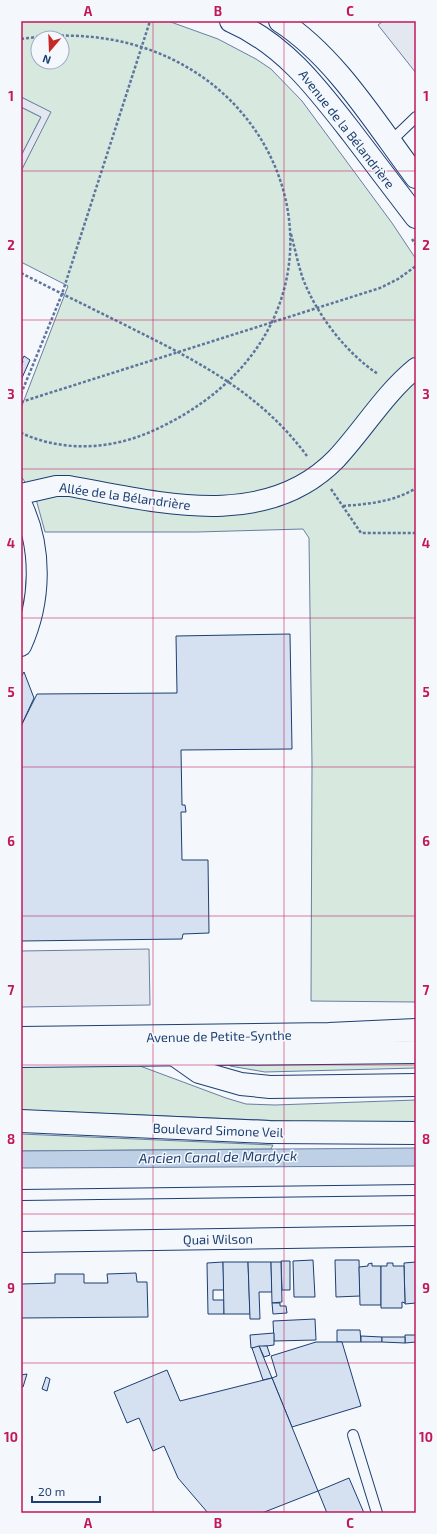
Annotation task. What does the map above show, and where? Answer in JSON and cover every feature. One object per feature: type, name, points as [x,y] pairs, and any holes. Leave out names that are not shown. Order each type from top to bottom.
[{"type":"street","name":"Avenue de la Bélandrière","points":[[231,21],[263,39],[299,68],[322,95],[416,218]]},
{"type":"street","name":"Avenue de la Bélandrière","points":[[280,21],[300,35],[332,66],[416,177]]},
{"type":"street","name":"Allée de la Bélandrière","points":[[21,494],[42,488],[69,486],[164,504],[200,506],[251,503],[283,495],[296,489],[319,473],[348,445],[397,384],[416,368]]},
{"type":"street","points":[[21,503],[30,529],[37,577],[33,613],[21,646]]},
{"type":"street","name":"Avenue de Petite-Synthe","points":[[21,1038],[321,1034],[416,1030]]},
{"type":"street","points":[[149,1037],[186,1064],[206,1074],[232,1082],[254,1086],[416,1085]]},
{"type":"street","name":"Avenue de Petite-Synthe","points":[[21,1056],[416,1052]]},
{"type":"street","name":"Boulevard Simone Veil","points":[[21,1121],[269,1132],[416,1133]]},
{"type":"street","name":"Quai Wilson","points":[[21,1242],[416,1236]]},
{"type":"lane","points":[[390,142],[416,117]]},
{"type":"lane","points":[[21,1195],[416,1190]]},
{"type":"lane","points":[[353,1435],[377,1513]]},
{"type":"path","points":[[21,394],[62,294],[150,21]]},
{"type":"path","points":[[137,39],[149,43]]},
{"type":"path","points":[[280,170],[284,180]]},
{"type":"path","points":[[289,213],[291,230],[304,280],[318,307],[334,331],[355,355],[372,370],[397,384]]},
{"type":"path","points":[[21,433],[44,443],[69,447],[99,445],[144,436],[190,412],[228,381],[248,358],[270,323],[286,279],[291,230]]},
{"type":"path","points":[[21,402],[380,288],[398,279],[416,266]]},
{"type":"path","points":[[21,273],[178,351],[228,381],[248,395],[272,415],[294,438],[361,533],[416,533]]},
{"type":"path","points":[[343,506],[374,504],[416,488]]},
{"type":"shaded area","points":[[21,21],[168,21],[218,39],[256,59],[271,69],[302,101],[392,223],[416,259],[416,1002],[311,1001],[312,764],[309,538],[303,529],[197,532],[45,532],[36,499],[21,476],[21,408],[68,286],[21,262],[21,171],[50,112],[21,97]]},
{"type":"shaded area","points":[[383,21],[416,21],[416,73],[378,25]]},
{"type":"shaded area","points":[[21,97],[51,112],[21,171],[21,156],[41,117],[21,107]]},
{"type":"shaded area","points":[[21,107],[41,117],[21,156]]},
{"type":"shaded area","points":[[149,949],[150,1005],[21,1007],[21,951]]},
{"type":"shaded area","points":[[416,1059],[416,1068],[265,1072],[230,1066],[230,1062]]},
{"type":"shaded area","points":[[132,1063],[246,1104],[275,1105],[416,1100],[416,1122],[307,1122],[21,1110],[21,1064]]},
{"type":"shaded area","points":[[21,1134],[273,1145],[271,1149],[21,1151]]},
{"type":"water","name":"Ancien Canal de Mardyck","points":[[416,1148],[416,1166],[21,1168],[21,1151]]},
{"type":"building","points":[[24,356],[30,360],[21,380],[21,367]]},
{"type":"building","points":[[290,634],[292,749],[181,750],[182,805],[185,805],[186,812],[181,812],[182,860],[208,860],[209,933],[183,934],[182,939],[21,941],[21,726],[37,694],[177,693],[176,636]]},
{"type":"building","points":[[24,672],[34,698],[21,726],[21,677]]},
{"type":"building","points":[[313,1260],[315,1297],[294,1297],[293,1261]]},
{"type":"building","points":[[335,1260],[359,1260],[360,1296],[336,1297]]},
{"type":"building","points":[[281,1261],[290,1261],[290,1290],[282,1290]]},
{"type":"building","points":[[223,1262],[224,1290],[213,1290],[213,1300],[224,1300],[224,1314],[208,1314],[207,1263]]},
{"type":"building","points":[[223,1262],[248,1262],[250,1314],[224,1314]]},
{"type":"building","points":[[248,1262],[271,1262],[272,1292],[259,1292],[260,1319],[250,1319]]},
{"type":"building","points":[[271,1262],[281,1262],[282,1302],[272,1303]]},
{"type":"building","points":[[416,1262],[416,1303],[405,1304],[404,1263]]},
{"type":"building","points":[[372,1263],[372,1266],[381,1266],[381,1305],[360,1305],[359,1267],[368,1266],[368,1264]]},
{"type":"building","points":[[387,1263],[393,1263],[393,1266],[404,1266],[405,1303],[402,1302],[402,1308],[381,1308],[381,1266],[387,1266]]},
{"type":"building","points":[[136,1273],[137,1282],[147,1282],[148,1317],[21,1318],[21,1284],[55,1283],[55,1274],[84,1274],[84,1283],[108,1283],[107,1274]]},
{"type":"building","points":[[272,1303],[280,1303],[280,1306],[286,1306],[287,1313],[273,1314]]},
{"type":"building","points":[[315,1319],[316,1340],[274,1341],[273,1321]]},
{"type":"building","points":[[337,1330],[360,1330],[361,1342],[337,1342]]},
{"type":"building","points":[[274,1333],[274,1345],[251,1348],[250,1335]]},
{"type":"building","points":[[405,1335],[416,1335],[416,1342],[405,1343]]},
{"type":"building","points":[[361,1336],[382,1337],[382,1342],[361,1342]]},
{"type":"building","points":[[382,1337],[405,1337],[405,1343],[382,1342]]},
{"type":"building","points":[[316,1342],[342,1342],[361,1406],[292,1427],[272,1378],[277,1376],[271,1356]]},
{"type":"building","points":[[259,1346],[267,1346],[270,1355],[264,1357]]},
{"type":"building","points":[[259,1346],[272,1378],[263,1380],[252,1348]]},
{"type":"building","points":[[167,1370],[180,1401],[272,1378],[318,1491],[262,1513],[208,1513],[178,1478],[164,1446],[153,1451],[139,1418],[127,1423],[114,1392]]},
{"type":"building","points":[[27,1374],[23,1387],[21,1387],[21,1375]]},
{"type":"building","points":[[46,1377],[50,1379],[47,1391],[42,1389]]},
{"type":"building","points":[[349,1478],[364,1513],[327,1513],[318,1491]]}]
